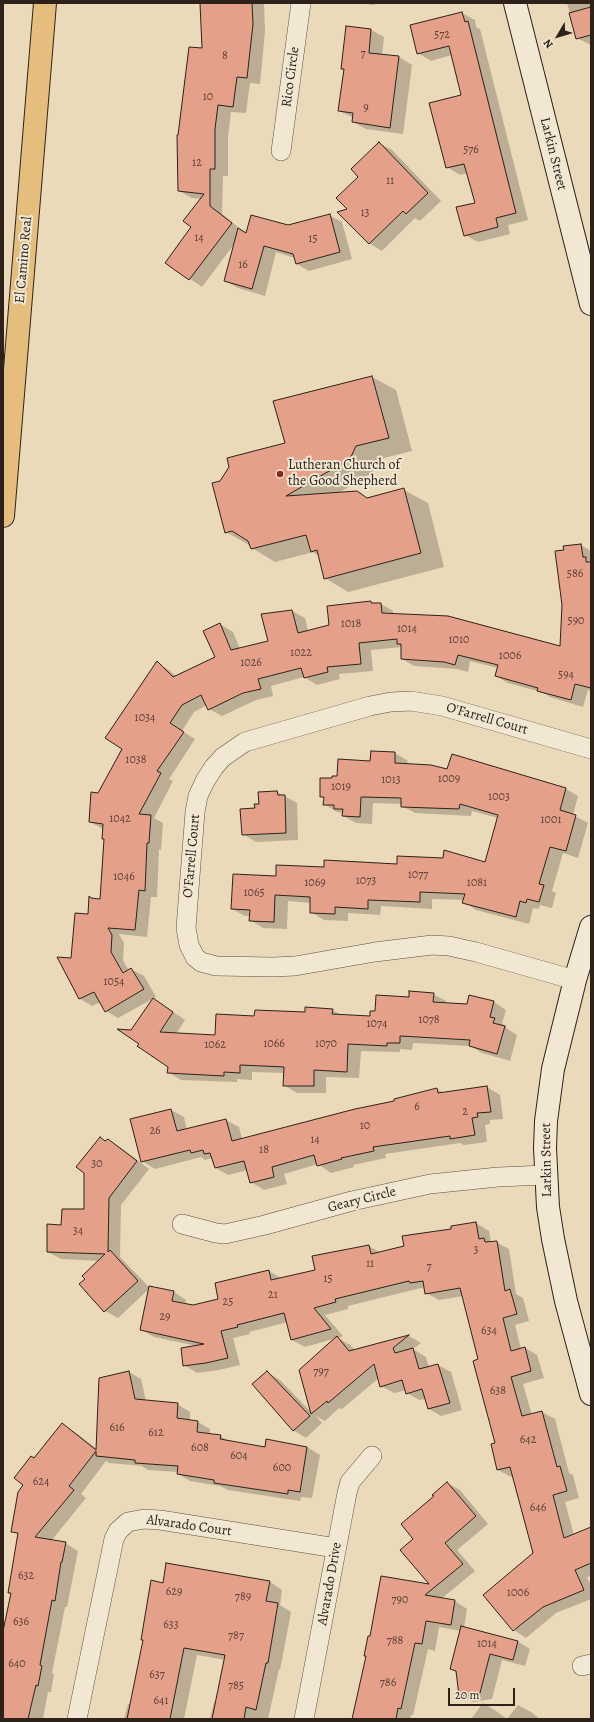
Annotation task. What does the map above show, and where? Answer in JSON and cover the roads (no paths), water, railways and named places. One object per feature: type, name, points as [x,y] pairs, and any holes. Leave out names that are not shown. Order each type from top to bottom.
[{"type":"highway","name":"El Camino Real","points":[[3,516],[45,3]]},
{"type":"street","name":"Rico Circle","points":[[281,151],[301,3]]},
{"type":"street","name":"Larkin Street","points":[[515,3],[591,304]]},
{"type":"street","name":"O'Farrell Court","points":[[575,980],[476,952],[449,946],[432,945],[406,947],[295,966],[216,966],[201,962],[195,957],[189,945],[186,928],[195,812],[198,796],[214,767],[223,757],[245,742],[370,706],[392,702],[411,702],[442,706],[591,749]]},
{"type":"street","name":"Larkin Street","points":[[591,927],[558,1044],[546,1121],[546,1175],[548,1207],[554,1247],[566,1301],[591,1394]]},
{"type":"street","name":"Geary Circle","points":[[182,1224],[225,1234],[265,1225],[352,1201],[430,1184],[498,1177],[546,1175]]},
{"type":"street","name":"Alvarado Drive","points":[[304,1719],[350,1482],[372,1456]]},
{"type":"street","name":"Alvarado Court","points":[[77,1719],[114,1538],[118,1531],[128,1522],[137,1519],[160,1520],[336,1548]]},
{"type":"place","name":"Lutheran Church of the Good Shepherd","points":[[280,474]]}]
